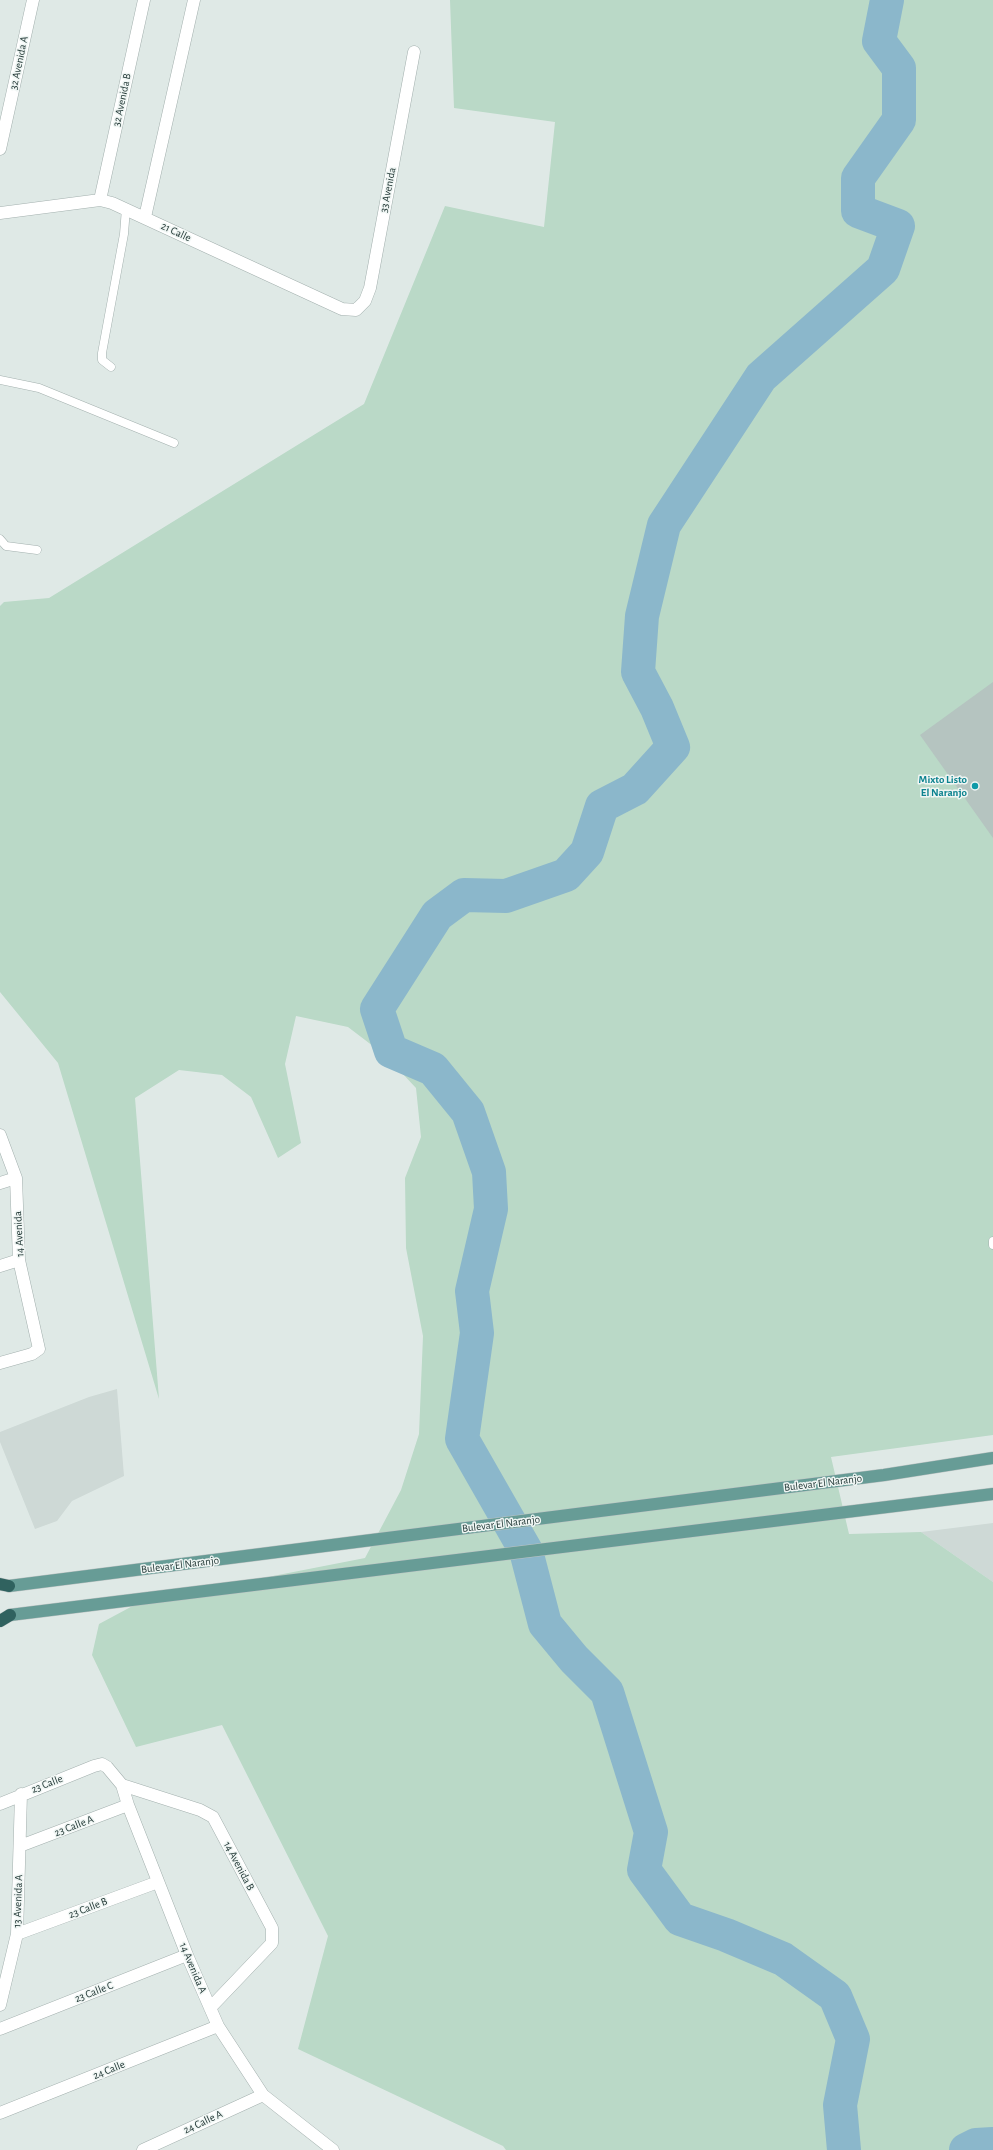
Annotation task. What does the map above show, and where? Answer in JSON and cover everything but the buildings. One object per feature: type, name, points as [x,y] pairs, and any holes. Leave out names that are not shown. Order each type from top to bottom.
[{"type":"main road","name":"Bulevar El Naranjo","points":[[3,1586],[36,1584],[884,1475],[993,1458]]},
{"type":"main road","points":[[3,1618],[39,1611],[993,1494]]},
{"type":"street","name":"32 Avenida A","points":[[0,149],[32,0]]},
{"type":"street","name":"32 Avenida B","points":[[100,200],[144,0]]},
{"type":"street","points":[[145,217],[194,0]]},
{"type":"street","name":"33 Avenida","points":[[342,309],[356,310],[364,301],[370,288],[414,52]]},
{"type":"street","name":"21 Calle","points":[[0,213],[100,200],[126,208],[342,309]]},
{"type":"street","name":"14 Avenida","points":[[0,1135],[16,1178],[19,1260],[37,1334],[39,1349],[32,1354],[0,1363]]},
{"type":"street","points":[[0,1183],[16,1178]]},
{"type":"street","points":[[0,1266],[19,1260]]},
{"type":"street","name":"14 Avenida A","points":[[94,1766],[102,1764],[107,1767],[122,1785],[128,1805],[187,1956],[218,2026],[263,2095],[333,2150]]},
{"type":"street","name":"23 Calle","points":[[0,1804],[20,1794],[94,1766]]},
{"type":"street","name":"14 Avenida B","points":[[122,1785],[200,1810],[212,1817],[272,1928],[272,1943],[210,2008]]},
{"type":"street","name":"13 Avenida A","points":[[0,2005],[17,1934],[20,1794]]},
{"type":"street","name":"23 Calle A","points":[[20,1846],[128,1805]]},
{"type":"street","name":"23 Calle B","points":[[17,1934],[158,1882]]},
{"type":"street","name":"23 Calle C","points":[[0,2028],[187,1956]]},
{"type":"street","name":"24 Calle","points":[[0,2113],[218,2026]]},
{"type":"street","name":"24 Calle A","points":[[143,2150],[263,2095]]},
{"type":"lane","points":[[111,367],[102,360],[102,353],[124,234],[126,208]]},
{"type":"lane","points":[[0,380],[39,388],[174,443]]},
{"type":"lane","points":[[0,539],[6,546],[37,550]]},
{"type":"shaded area","points":[[117,1389],[124,1476],[72,1501],[57,1521],[35,1529],[0,1442],[0,1432],[89,1397]]},
{"type":"shaded area","points":[[993,1523],[993,1582],[921,1532]]},
{"type":"green space","points":[[450,0],[993,0],[993,1435],[831,1457],[849,1534],[921,1532],[993,1582],[993,2150],[506,2150],[503,2146],[298,2049],[328,1936],[222,1725],[136,1747],[92,1655],[99,1624],[140,1602],[365,1558],[401,1490],[419,1434],[423,1336],[406,1248],[405,1178],[421,1137],[416,1088],[386,1056],[348,1027],[296,1016],[285,1064],[301,1143],[278,1158],[251,1097],[222,1075],[179,1070],[135,1098],[159,1399],[58,1063],[0,992],[0,606],[4,602],[49,598],[364,404],[445,206],[544,227],[555,122],[454,108]]},
{"type":"waterway","points":[[844,2150],[840,2105],[853,2039],[835,1996],[783,1959],[726,1935],[680,1919],[644,1870],[651,1832],[607,1692],[574,1659],[545,1624],[526,1551],[462,1439],[477,1333],[472,1291],[491,1209],[489,1172],[468,1112],[433,1069],[391,1051],[377,1009],[437,915],[464,895],[506,896],[566,875],[587,852],[602,806],[635,789],[673,747],[657,708],[638,672],[642,616],[664,525],[761,377],[883,269],[898,226],[858,211],[858,178],[899,120],[899,68],[879,41],[887,0]]},
{"type":"waterway","points":[[966,2150],[976,2145],[993,2144]]},
{"type":"place","name":"Mixto Listo El Naranjo","points":[[975,786]]}]
